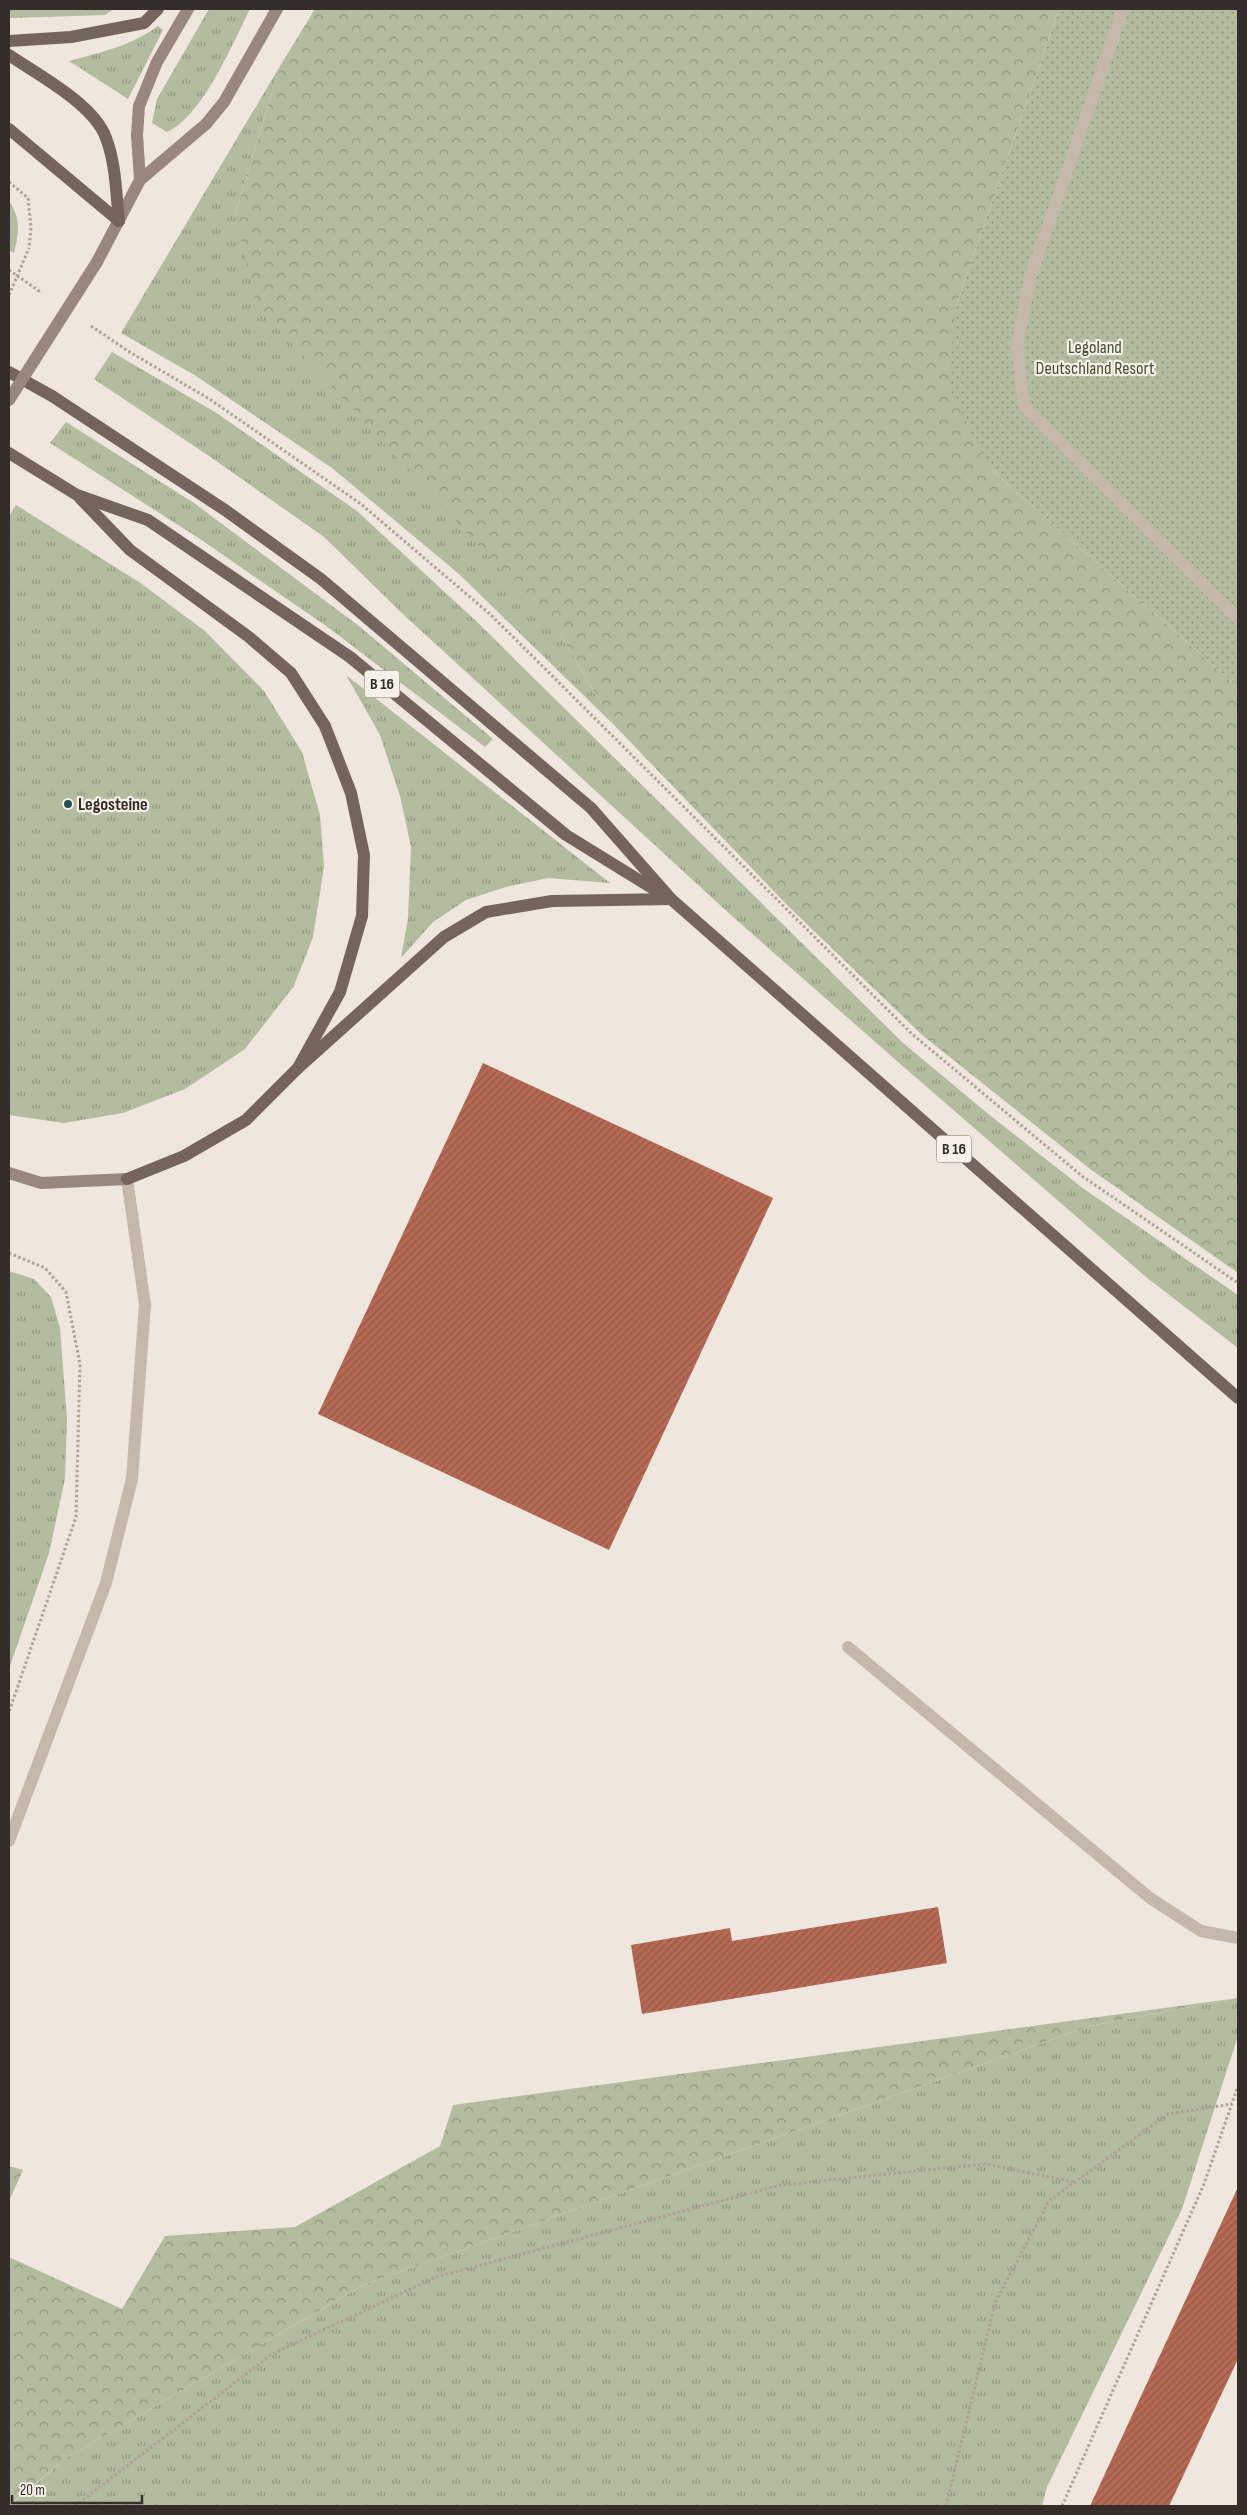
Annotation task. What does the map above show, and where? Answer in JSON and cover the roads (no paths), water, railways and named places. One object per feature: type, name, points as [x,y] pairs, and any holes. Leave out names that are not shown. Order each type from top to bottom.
[{"type":"main road","points":[[9,41],[71,37],[144,23],[158,9]]},
{"type":"main road","points":[[9,55],[70,97],[93,118],[106,137],[115,179],[119,221]]},
{"type":"main road","points":[[9,129],[119,221]]},
{"type":"main road","name":"B 16","points":[[9,372],[52,396],[209,499],[322,579],[591,808],[670,899],[1238,1398]]},
{"type":"main road","name":"B 16","points":[[9,453],[77,495],[148,520],[350,658],[566,835],[670,899]]},
{"type":"main road","points":[[77,495],[130,550],[248,637],[291,673],[325,726],[351,793],[364,855],[362,916],[340,992],[298,1068]]},
{"type":"main road","points":[[127,1179],[184,1156],[246,1120],[298,1068],[444,937],[486,912],[552,901],[670,899]]},
{"type":"street","points":[[140,180],[137,135],[139,106],[157,62],[188,9]]},
{"type":"street","points":[[9,400],[97,262],[140,180],[206,124],[224,102],[277,9]]},
{"type":"street","points":[[1123,9],[1030,278],[1017,346],[1024,406],[1238,619]]},
{"type":"street","points":[[9,1174],[41,1183],[127,1179],[145,1305],[132,1479],[106,1583],[9,1841]]},
{"type":"street","points":[[848,1647],[1150,1898],[1202,1931],[1238,1938]]},
{"type":"place","name":"Legosteine","points":[[68,804]]},
{"type":"park label","name":"Legoland Deutschland Resort","points":[[1095,357]]}]
